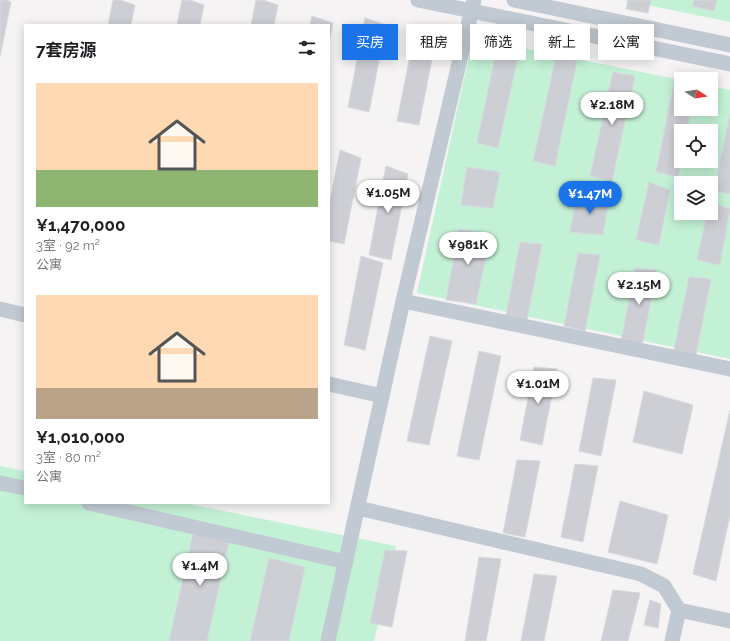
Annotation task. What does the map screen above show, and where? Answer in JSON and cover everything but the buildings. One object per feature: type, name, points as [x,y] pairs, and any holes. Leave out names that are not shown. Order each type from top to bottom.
[{"type":"street","points":[[418,0],[472,6],[730,64]]},
{"type":"street","points":[[514,0],[730,45]]},
{"type":"street","points":[[328,641],[403,301],[472,6]]},
{"type":"street","points":[[403,301],[730,369]]},
{"type":"street","points":[[0,309],[24,315]]},
{"type":"street","points":[[330,384],[382,396]]},
{"type":"street","points":[[0,482],[24,488]]},
{"type":"street","points":[[93,504],[346,562]]},
{"type":"street","points":[[358,508],[641,574],[664,586],[679,610],[672,641]]},
{"type":"street","points":[[679,610],[730,622]]},
{"type":"green space","points":[[623,0],[730,0],[730,22]]},
{"type":"green space","points":[[526,49],[534,50],[534,60],[582,60],[674,79],[674,116],[718,116],[718,87],[730,90],[730,359],[417,293],[470,52],[470,60],[526,60]]},
{"type":"green space","points":[[0,466],[24,471],[24,504],[189,504],[396,546],[374,641],[0,641]]}]
